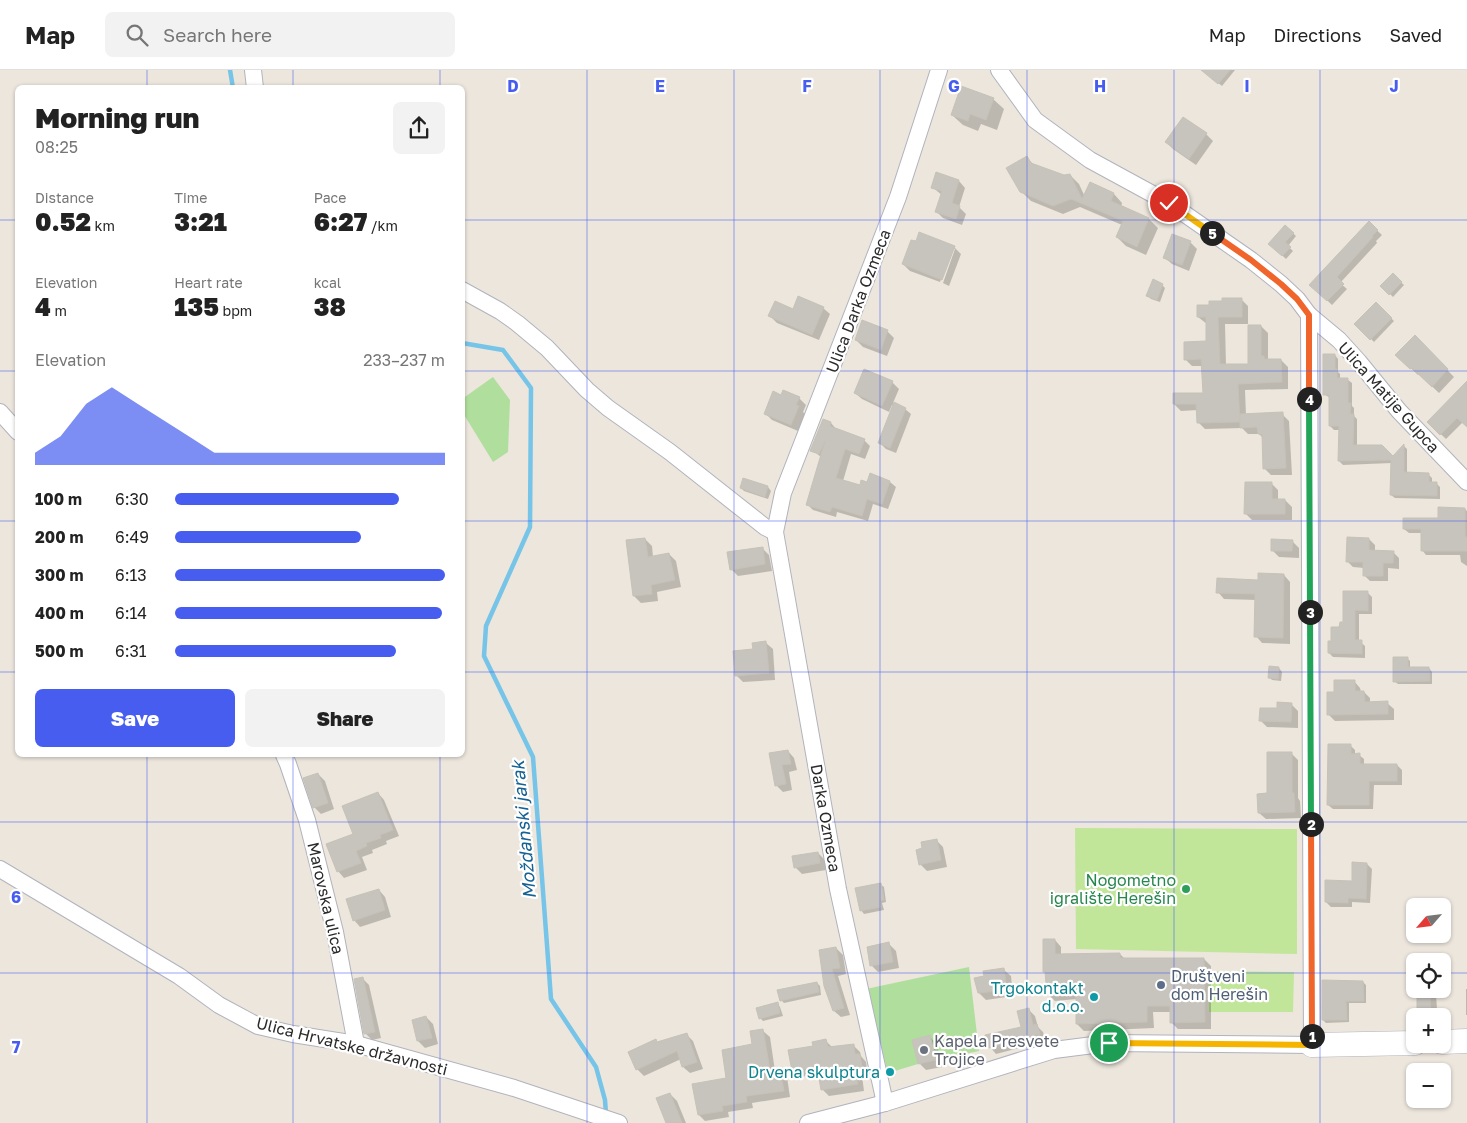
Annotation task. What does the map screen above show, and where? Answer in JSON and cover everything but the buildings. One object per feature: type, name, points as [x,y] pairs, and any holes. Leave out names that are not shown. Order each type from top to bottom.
[{"type":"main road","points":[[1451,1042],[1467,1042]]},
{"type":"main road","points":[[1312,1045],[1406,1043]]},
{"type":"street","points":[[253,70],[255,85]]},
{"type":"street","name":"Ulica Darka Ozmeca","points":[[775,532],[783,493],[898,197],[939,70]]},
{"type":"street","name":"Ulica Matije Gupca","points":[[999,70],[1035,120],[1090,160],[1169,203],[1251,260],[1281,284],[1297,299],[1309,315],[1339,340],[1399,411],[1467,482]]},
{"type":"street","points":[[465,292],[500,311],[517,323],[547,348],[587,390],[608,408],[670,452],[765,527],[775,532]]},
{"type":"street","points":[[808,1123],[885,1103],[1054,1050],[1078,1046],[1109,1043],[1312,1045],[1309,315]]},
{"type":"street","points":[[1309,353],[1329,341],[1339,340]]},
{"type":"street","points":[[0,412],[15,429]]},
{"type":"street","name":"Darka Ozmeca","points":[[775,532],[838,888],[885,1103]]},
{"type":"street","name":"Marovska ulica","points":[[285,757],[307,820],[335,932],[356,1044]]},
{"type":"street","name":"Ulica Hrvatske državnosti","points":[[0,869],[179,976],[219,1005],[258,1026],[293,1034],[356,1044],[514,1088],[619,1123]]},
{"type":"green space","points":[[493,377],[510,400],[508,452],[493,462],[465,416],[465,397]]},
{"type":"green space","name":"Nogometno igralište Herešin","points":[[1075,828],[1297,829],[1297,954],[1076,949]]},
{"type":"green space","points":[[969,967],[979,1051],[936,1060],[930,1035],[913,1040],[918,1064],[888,1073],[866,989]]},
{"type":"green space","points":[[1209,971],[1294,972],[1293,1012],[1209,1012]]},
{"type":"waterway","name":"Moždanski jarak","points":[[230,70],[232,85]]},
{"type":"waterway","name":"Moždanski jarak","points":[[465,344],[503,350],[531,388],[530,527],[486,626],[484,656],[533,757],[551,999],[596,1067],[605,1100],[606,1114]]},
{"type":"place","name":"Nogometno igralište Herešin","points":[[1186,889]]},
{"type":"place","name":"Društveni dom Herešin","points":[[1161,985]]},
{"type":"place","name":"Trgokontakt d.o.o.","points":[[1094,997]]},
{"type":"place","name":"Kapela Presvete Trojice","points":[[924,1050]]},
{"type":"place","name":"Drvena skulptura","points":[[890,1072]]},
{"type":"route","points":[[1109,1043],[1312,1045],[1309,315],[1297,299],[1281,284],[1251,260],[1169,203]]}]
